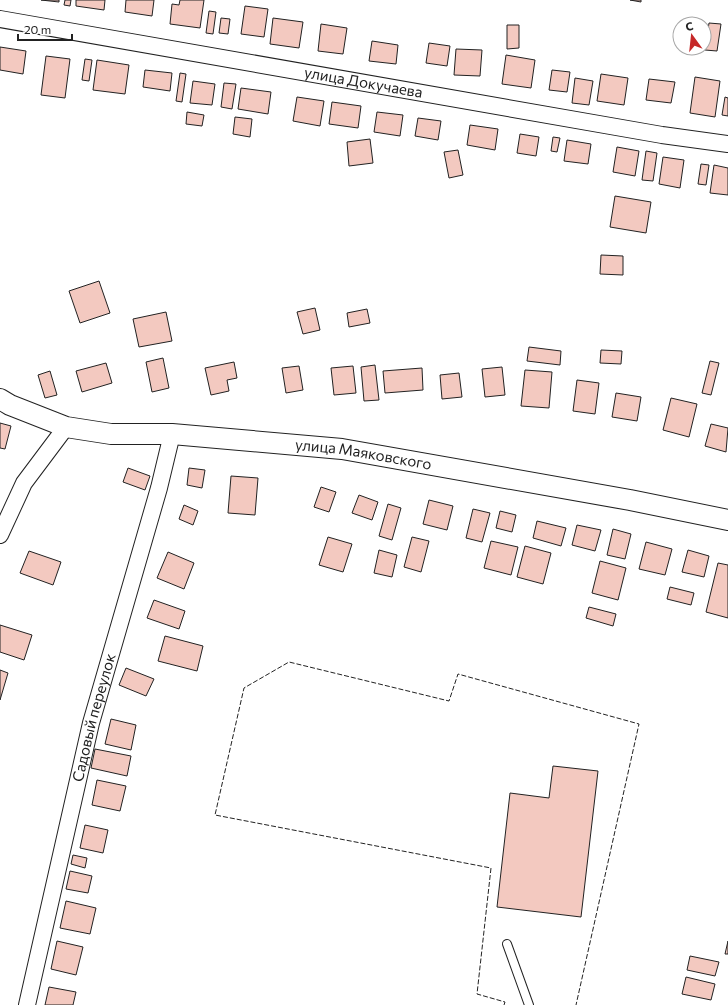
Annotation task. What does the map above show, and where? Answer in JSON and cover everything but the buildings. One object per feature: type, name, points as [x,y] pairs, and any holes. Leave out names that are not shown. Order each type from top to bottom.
[{"type":"street","name":"улица Докучаева","points":[[0,18],[662,136],[728,144]]},
{"type":"street","name":"улица Маяковского","points":[[0,399],[10,405],[66,427],[111,434],[172,434],[342,450],[630,500],[728,520]]},
{"type":"street","points":[[0,535],[24,483],[66,427]]},
{"type":"street","name":"Садовый переулок","points":[[27,1005],[91,723],[159,488],[172,434]]},
{"type":"lane","points":[[507,944],[529,1005]]},
{"type":"fence","points":[[504,1005],[505,1002],[477,994],[491,868],[215,815],[244,688],[289,662],[449,701],[458,674],[639,724],[576,1005]]}]
